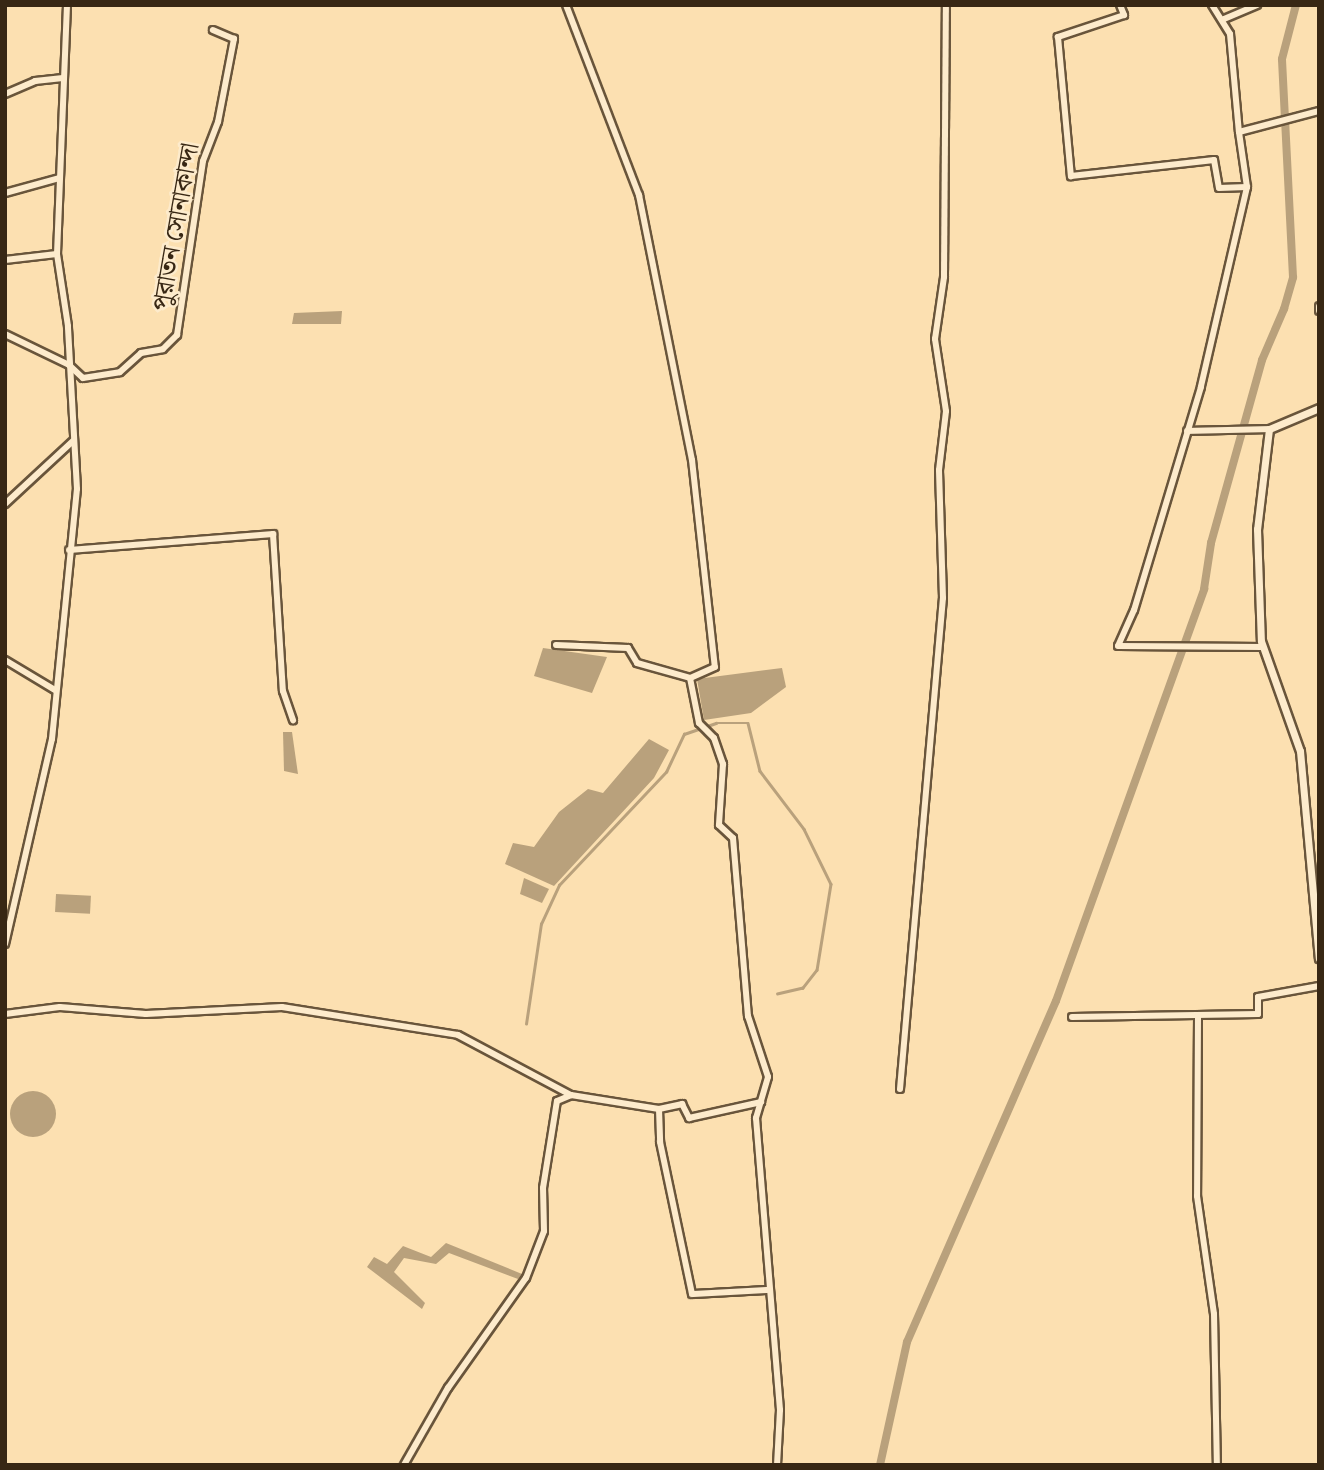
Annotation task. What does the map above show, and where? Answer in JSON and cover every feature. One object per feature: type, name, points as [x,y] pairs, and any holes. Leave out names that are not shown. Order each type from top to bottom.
[{"type":"street","points":[[5,944],[52,739],[77,489],[69,365],[57,254],[67,5]]},
{"type":"street","points":[[556,645],[628,648],[637,663],[690,678],[715,667],[692,460],[639,195],[566,5]]},
{"type":"street","points":[[900,1089],[943,598],[939,470],[946,411],[935,339],[944,264],[946,5]]},
{"type":"street","points":[[1120,5],[1124,15],[1058,37],[1071,176],[1214,160],[1219,188],[1247,187]]},
{"type":"street","points":[[1212,5],[1224,19],[1234,55],[1231,75],[1247,187],[1187,431],[1134,610],[1118,646],[1263,647]]},
{"type":"street","points":[[1224,19],[1257,5]]},
{"type":"street","name":"পুরাতন সোনাকান্দা","points":[[5,334],[69,365],[83,378],[120,372],[141,353],[163,349],[177,335],[203,161],[218,122],[234,39],[213,30]]},
{"type":"street","points":[[5,94],[35,81],[63,78]]},
{"type":"street","points":[[1239,132],[1275,120],[1319,111]]},
{"type":"street","points":[[5,193],[59,178]]},
{"type":"street","points":[[5,260],[57,254]]},
{"type":"street","points":[[1187,431],[1220,434],[1265,428],[1319,408]]},
{"type":"street","points":[[1265,428],[1257,529],[1263,647],[1300,751],[1319,958]]},
{"type":"street","points":[[5,504],[73,441]]},
{"type":"street","points":[[69,550],[273,534],[283,691],[293,720]]},
{"type":"street","points":[[5,660],[55,690]]},
{"type":"street","points":[[690,678],[699,723],[714,738],[723,764],[719,825],[733,838],[748,1016],[768,1077],[757,1118],[768,1290],[780,1410],[777,1465]]},
{"type":"street","points":[[1072,1017],[1258,1014],[1258,997],[1319,986]]},
{"type":"street","points":[[5,1014],[60,1007],[146,1014],[282,1007],[458,1035],[571,1096],[659,1109],[682,1104],[689,1118],[761,1102]]},
{"type":"street","points":[[1198,1017],[1196,1196],[1214,1314],[1217,1465]]},
{"type":"street","points":[[404,1465],[448,1388],[526,1278],[544,1231],[543,1188],[557,1101],[571,1096]]},
{"type":"street","points":[[659,1109],[660,1142],[692,1294],[768,1290]]},
{"type":"shaded area","points":[[342,311],[341,324],[292,324],[294,313]]},
{"type":"shaded area","points":[[543,648],[607,657],[592,693],[534,676]]},
{"type":"shaded area","points":[[782,668],[786,687],[751,713],[704,720],[697,679]]},
{"type":"shaded area","points":[[283,732],[292,732],[298,774],[284,771]]},
{"type":"shaded area","points":[[649,739],[669,750],[654,778],[554,886],[505,864],[513,843],[534,847],[559,812],[588,789],[603,793]]},
{"type":"shaded area","points":[[524,878],[549,889],[542,903],[520,894]]},
{"type":"shaded area","points":[[56,894],[91,896],[90,914],[55,912]]},
{"type":"shaded area","points":[[33,1091],[49,1098],[56,1114],[49,1130],[33,1137],[17,1130],[10,1114],[17,1098]]},
{"type":"shaded area","points":[[446,1243],[522,1274],[518,1279],[449,1253],[436,1264],[404,1258],[394,1272],[425,1303],[422,1309],[367,1267],[374,1257],[387,1264],[403,1246],[431,1257]]},
{"type":"waterway","points":[[880,1465],[907,1342],[1056,1001],[1204,589],[1211,543],[1262,360],[1284,309],[1293,277],[1282,59],[1296,5]]},
{"type":"waterway","points":[[526,1024],[541,924],[559,885],[666,772],[684,734],[716,723],[748,723],[760,771],[804,829],[831,884],[817,970],[803,988],[778,994]]}]
